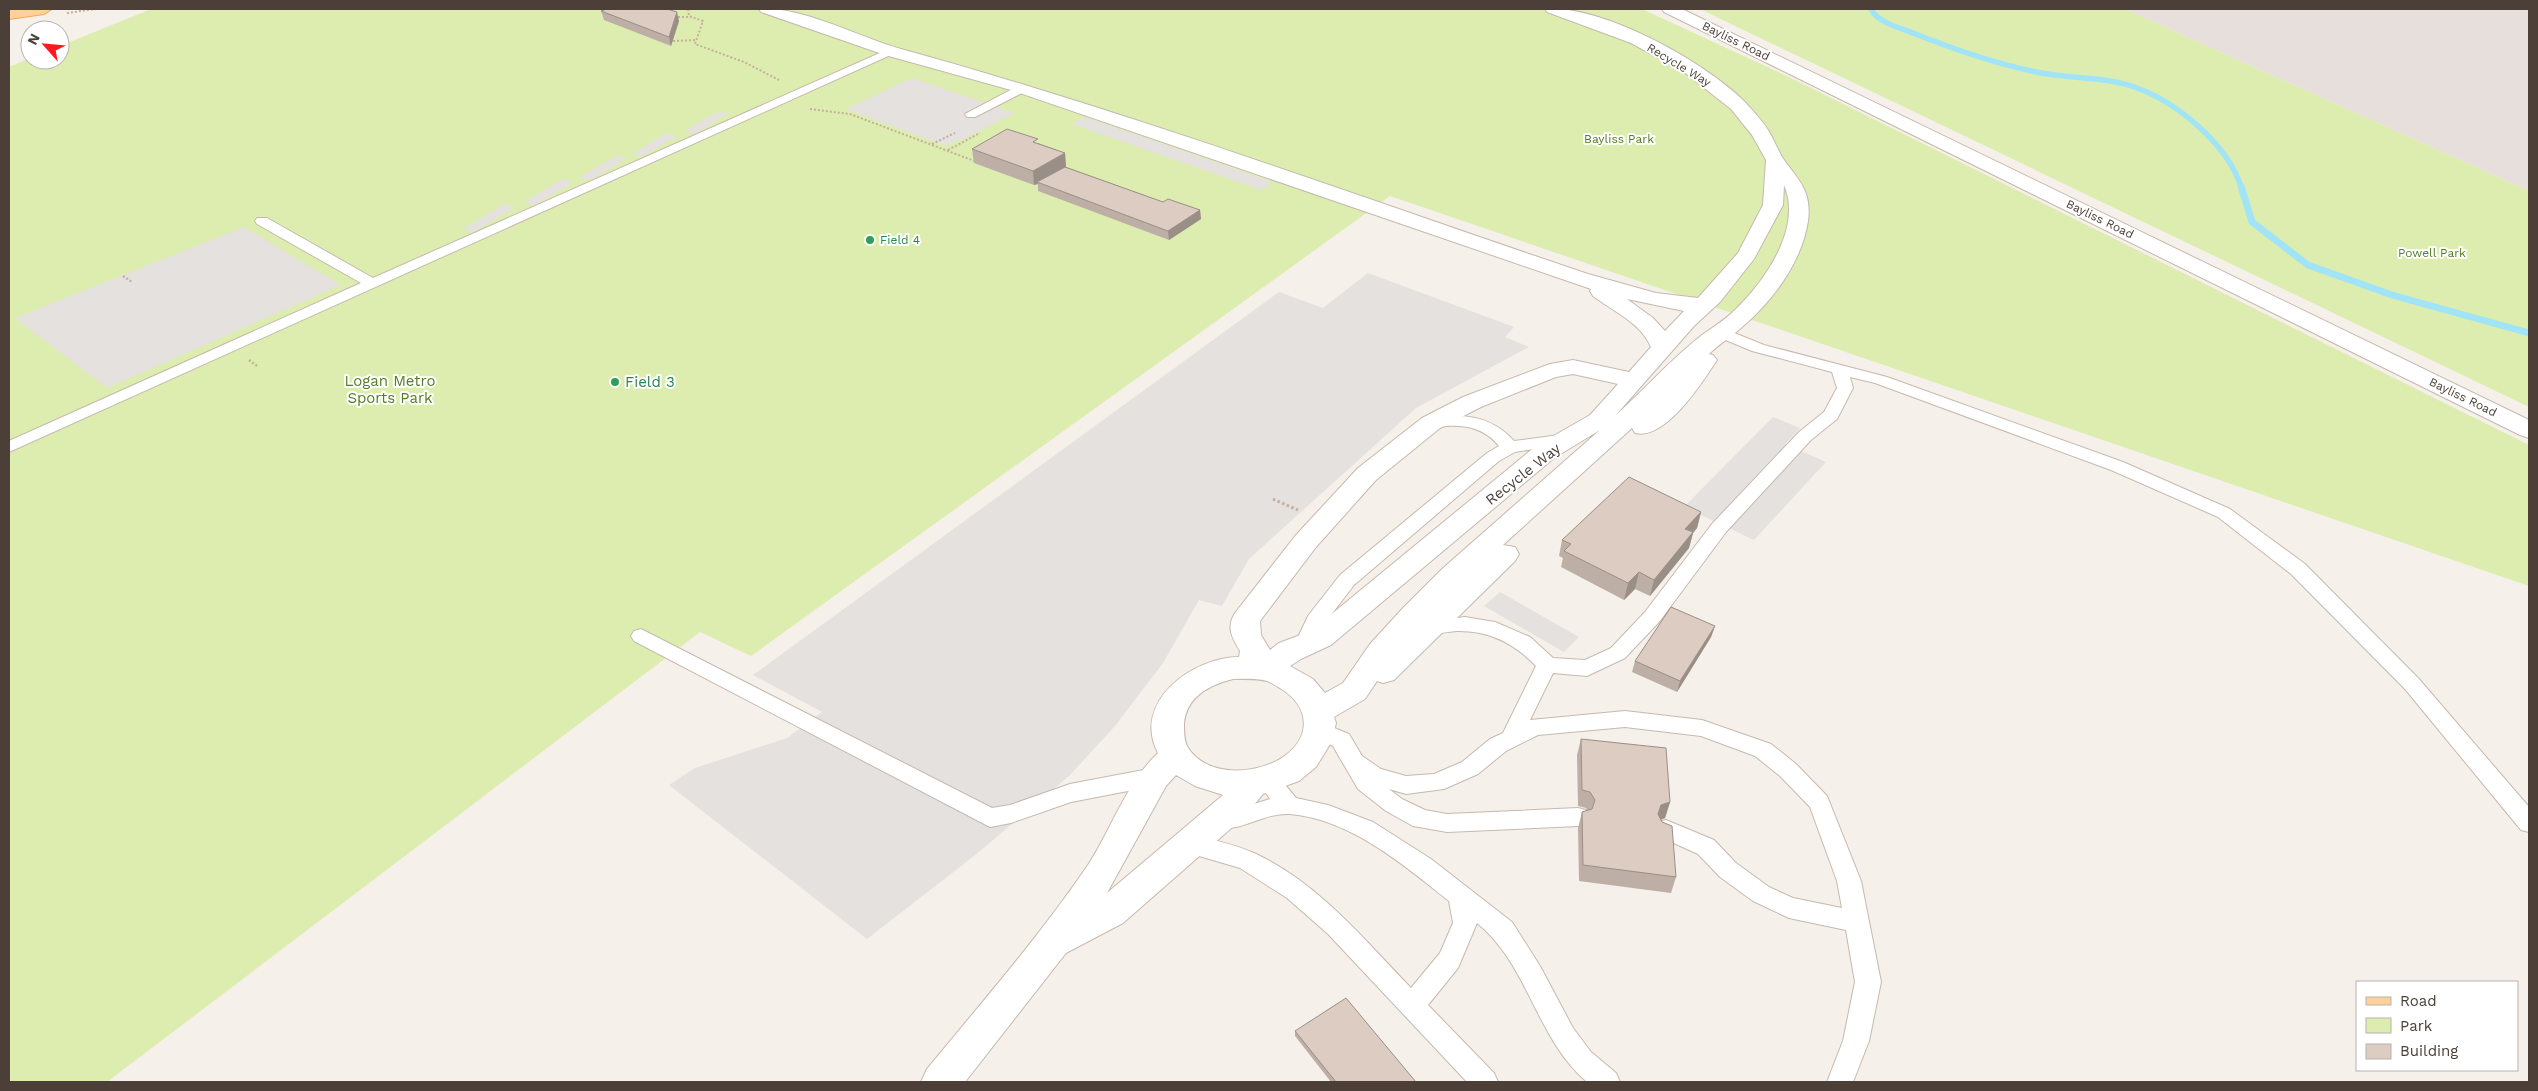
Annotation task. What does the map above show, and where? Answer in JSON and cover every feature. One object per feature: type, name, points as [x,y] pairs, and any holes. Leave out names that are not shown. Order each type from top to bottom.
[{"type":"main road","points":[[9,14],[44,9]]},
{"type":"street","points":[[767,9],[891,52],[1022,88],[1589,284],[1689,306],[1695,313],[1709,319],[1719,314],[1754,278],[1778,243],[1799,219]]},
{"type":"street","name":"Recycle Way","points":[[1552,9],[1606,27],[1642,43],[1706,79],[1731,99],[1758,128],[1775,161],[1789,177],[1797,193],[1799,219],[1789,251],[1776,276],[1759,298],[1722,334]]},
{"type":"street","name":"Bayliss Road","points":[[1670,9],[2529,430]]},
{"type":"street","name":"Recycle Way","points":[[1258,669],[1290,651],[1321,638],[1545,452],[1599,420],[1747,255],[1772,205],[1775,161]]},
{"type":"street","points":[[1589,284],[1653,329],[1660,339],[1663,348]]},
{"type":"street","points":[[1319,721],[1354,691],[1392,665],[1432,627],[1480,576],[1684,392],[1718,344],[1722,334]]},
{"type":"street","points":[[1354,691],[1381,652],[1452,576],[1625,421],[1710,340],[1722,334]]},
{"type":"street","points":[[1258,669],[1254,651],[1246,636],[1245,620],[1256,604],[1306,540],[1367,474],[1431,423],[1472,402],[1550,371],[1574,367],[1635,380]]},
{"type":"street","points":[[941,1082],[1054,942],[1101,874],[1165,766],[1168,717],[1175,699],[1190,684],[1211,673],[1233,668],[1258,669],[1277,673],[1296,682],[1310,696],[1319,721],[1315,746],[1304,761],[1288,772],[1260,782],[1229,784],[1208,779],[1190,769],[1165,766]]},
{"type":"street","points":[[1054,942],[1110,912],[1260,782]]},
{"type":"lane","points":[[9,447],[891,52]]},
{"type":"lane","points":[[972,114],[1022,88]]},
{"type":"lane","points":[[262,221],[373,284]]},
{"type":"lane","points":[[1722,334],[1758,348],[1881,380],[2117,466],[2224,513],[2298,569],[2406,677],[2529,824]]},
{"type":"lane","points":[[1432,627],[1457,622],[1479,624],[1510,635],[1534,650],[1547,665],[1587,668],[1618,653],[1652,617],[1719,528],[1806,436],[1831,415],[1846,388],[1839,369]]},
{"type":"lane","points":[[1431,423],[1457,419],[1477,422],[1492,428],[1510,447]]},
{"type":"lane","points":[[1304,646],[1315,621],[1347,580],[1493,457],[1510,447],[1567,439]]},
{"type":"lane","points":[[641,636],[990,818],[1012,814],[1070,793],[1165,766]]},
{"type":"lane","points":[[1511,739],[1535,686],[1547,665]]},
{"type":"lane","points":[[1354,762],[1374,775],[1406,785],[1436,783],[1470,768],[1498,745],[1534,727],[1625,719],[1702,728],[1762,750],[1788,770],[1819,802],[1849,881],[1868,982],[1856,1041],[1840,1082]]},
{"type":"lane","points":[[1319,721],[1341,740],[1366,783],[1394,805],[1421,819],[1447,823],[1578,817]]},
{"type":"lane","points":[[1260,782],[1289,805]]},
{"type":"lane","points":[[1219,819],[1240,818],[1262,809],[1289,805],[1328,814],[1365,829],[1423,866],[1504,930],[1531,974],[1564,1037],[1582,1060],[1607,1082]]},
{"type":"lane","points":[[1666,829],[1706,847],[1728,870],[1762,894],[1789,908],[1857,922]]},
{"type":"lane","points":[[1190,844],[1247,861],[1295,889],[1340,928],[1485,1082]]},
{"type":"lane","points":[[1412,1006],[1449,960],[1465,923],[1460,894]]},
{"type":"path","points":[[688,9],[691,17]]},
{"type":"path","points":[[667,14],[675,17],[691,17],[703,21],[695,44],[744,62],[781,81],[774,84]]},
{"type":"path","points":[[673,41],[696,40]]},
{"type":"path","points":[[812,110],[850,114],[977,162]]},
{"type":"path","points":[[947,151],[982,132]]},
{"type":"path","points":[[932,145],[955,133]]},
{"type":"path","points":[[123,276],[132,282]]},
{"type":"shaded area","points":[[2125,9],[2529,9],[2529,191]]},
{"type":"shaded area","points":[[912,78],[1014,113],[960,141],[957,140],[946,146],[846,109]]},
{"type":"shaded area","points":[[730,112],[695,134],[684,131],[715,113]]},
{"type":"shaded area","points":[[1085,117],[1273,182],[1261,190],[1072,124]]},
{"type":"shaded area","points":[[666,133],[677,136],[643,156],[632,154]]},
{"type":"shaded area","points":[[616,156],[627,158],[591,180],[579,177]]},
{"type":"shaded area","points":[[562,179],[574,182],[535,205],[524,202]]},
{"type":"shaded area","points":[[504,204],[515,207],[474,232],[463,229]]},
{"type":"shaded area","points":[[244,227],[341,285],[107,388],[15,318]]},
{"type":"shaded area","points":[[1368,273],[1514,327],[1505,337],[1529,347],[1416,408],[1249,559],[1222,606],[1199,600],[1163,663],[1115,726],[1070,775],[974,856],[867,939],[669,785],[695,768],[787,738],[822,712],[753,675],[1279,292],[1323,308]]},
{"type":"shaded area","points":[[1773,417],[1800,428],[1785,444],[1826,462],[1754,540],[1684,507]]},
{"type":"shaded area","points":[[1500,592],[1579,637],[1564,652],[1484,606]]},
{"type":"green space","name":"Logan Metro Sports Park","points":[[151,9],[1642,9],[1789,77],[2529,445],[2529,586],[1390,196],[751,656],[700,632],[107,1082],[9,1082],[9,67],[20,62],[20,70],[70,70],[70,42]]},
{"type":"green space","name":"Powell Park","points":[[1700,9],[2125,9],[2529,191],[2529,407]]},
{"type":"building","points":[[607,9],[667,9],[677,12],[669,37],[601,11]]},
{"type":"building","points":[[1007,129],[1038,139],[1033,142],[1065,153],[1033,171],[972,149]]},
{"type":"building","points":[[1065,167],[1163,202],[1168,199],[1200,210],[1168,231],[1037,182]]},
{"type":"building","points":[[1629,477],[1701,512],[1685,529],[1693,532],[1654,580],[1639,572],[1628,583],[1564,551],[1571,544],[1562,540]]},
{"type":"building","points":[[1671,607],[1715,626],[1680,681],[1635,661]]},
{"type":"building","points":[[1581,739],[1666,748],[1670,802],[1661,805],[1658,814],[1662,822],[1672,826],[1676,877],[1583,865],[1582,812],[1592,809],[1595,800],[1590,792],[1582,790]]},
{"type":"building","points":[[1346,998],[1416,1082],[1336,1082],[1295,1031]]},
{"type":"waterway","points":[[1871,9],[1878,18],[1889,24],[1989,60],[2049,74],[2112,81],[2153,95],[2169,104],[2200,127],[2225,156],[2241,187]]},
{"type":"waterway","points":[[2241,186],[2252,222],[2308,265],[2392,295],[2529,333]]},
{"type":"place","name":"Field 4","points":[[870,240]]},
{"type":"place","name":"Field 3","points":[[615,382]]},
{"type":"park label","name":"Bayliss Park","points":[[1619,139]]}]
